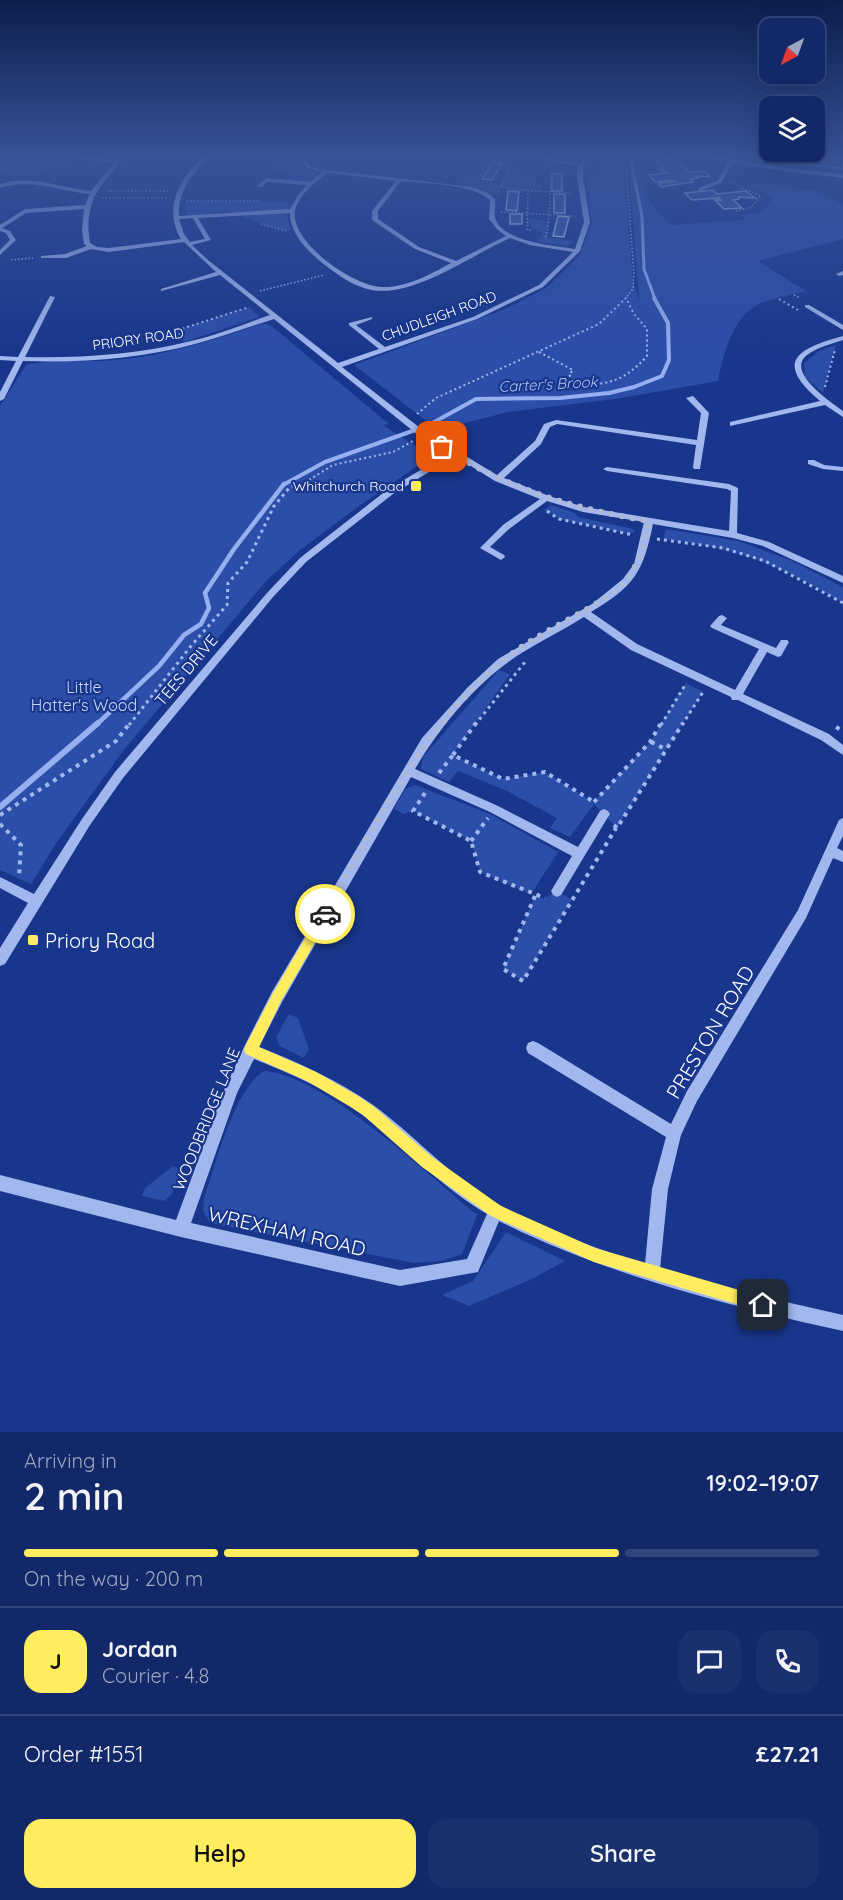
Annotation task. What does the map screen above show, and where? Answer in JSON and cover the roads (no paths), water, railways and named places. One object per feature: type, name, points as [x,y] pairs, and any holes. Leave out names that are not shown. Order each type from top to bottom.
[{"type":"street","points":[[85,222],[87,244],[90,247]]},
{"type":"street","points":[[178,222],[179,229],[187,242],[220,273],[410,425],[420,436],[498,479],[546,498],[605,514],[733,535],[766,544],[841,576]]},
{"type":"street","points":[[44,257],[66,256],[90,247],[117,250],[208,240],[198,222]]},
{"type":"street","points":[[293,222],[293,228],[301,241],[339,270],[363,286],[384,289],[421,279],[481,248],[510,236]]},
{"type":"street","points":[[378,222],[417,248],[454,262]]},
{"type":"street","points":[[494,222],[510,236],[524,241],[577,251]]},
{"type":"street","name":"CHUDLEIGH ROAD","points":[[337,366],[475,318],[541,286],[577,251],[587,222]]},
{"type":"street","points":[[0,228],[8,232],[13,240],[0,253]]},
{"type":"street","points":[[524,241],[531,230]]},
{"type":"street","points":[[163,290],[220,273]]},
{"type":"street","points":[[0,399],[52,297]]},
{"type":"street","points":[[807,306],[843,328]]},
{"type":"street","name":"PRIORY ROAD","points":[[0,358],[21,360],[112,356],[185,345],[275,316]]},
{"type":"street","points":[[370,318],[351,324],[383,349]]},
{"type":"street","points":[[840,339],[809,350],[801,357],[797,366],[800,377],[843,415]]},
{"type":"street","points":[[690,398],[705,413],[697,467]]},
{"type":"street","points":[[733,424],[824,400]]},
{"type":"street","points":[[498,479],[538,442],[547,426],[556,422],[701,443]]},
{"type":"street","name":"TEES DRIVE","points":[[0,960],[86,822],[119,776],[270,595],[303,560],[390,492],[453,454]]},
{"type":"street","points":[[811,462],[823,467],[843,469]]},
{"type":"street","points":[[607,469],[729,487],[735,490],[733,535]]},
{"type":"street","points":[[501,557],[484,548],[546,498]]},
{"type":"street","name":"WOODBRIDGE LANE","points":[[181,1229],[231,1090],[250,1050],[277,997],[426,741],[450,711],[499,663],[537,638],[584,612],[622,586],[636,570],[649,521]]},
{"type":"street","points":[[584,612],[634,648],[825,737],[843,751]]},
{"type":"street","points":[[722,618],[715,626],[765,648],[778,653],[784,642]]},
{"type":"street","points":[[736,696],[765,648]]},
{"type":"street","points":[[408,771],[494,809],[580,854]]},
{"type":"street","points":[[557,891],[604,814]]},
{"type":"street","name":"PRESTON ROAD","points":[[652,1274],[660,1189],[674,1134],[692,1096],[837,854],[841,832]]},
{"type":"street","points":[[0,882],[36,901]]},
{"type":"street","points":[[533,1048],[674,1134]]},
{"type":"street","points":[[250,1050],[311,1076],[368,1110],[427,1162],[496,1211],[594,1255],[652,1274],[786,1311],[843,1323]]},
{"type":"street","name":"WREXHAM ROAD","points":[[0,1183],[181,1229],[400,1278],[472,1266],[496,1211]]},
{"type":"waterway","name":"Carter's Brook","points":[[642,222],[644,269],[655,299]]},
{"type":"waterway","name":"Carter's Brook","points":[[427,426],[476,399],[560,398],[609,393],[634,387],[662,376],[669,360],[668,323],[654,298]]},
{"type":"waterway","name":"Carter's Brook","points":[[283,485],[325,462],[418,429]]},
{"type":"waterway","name":"Carter's Brook","points":[[96,725],[159,666],[184,635],[201,624],[209,608],[205,593],[234,549],[283,485]]},
{"type":"waterway","name":"Carter's Brook","points":[[0,807],[98,723]]},
{"type":"place","name":"Whitchurch Road","points":[[416,486]]},
{"type":"place","name":"Priory Road","points":[[33,940]]},
{"type":"park label","name":"Little Hatter's Wood","points":[[84,696]]}]
